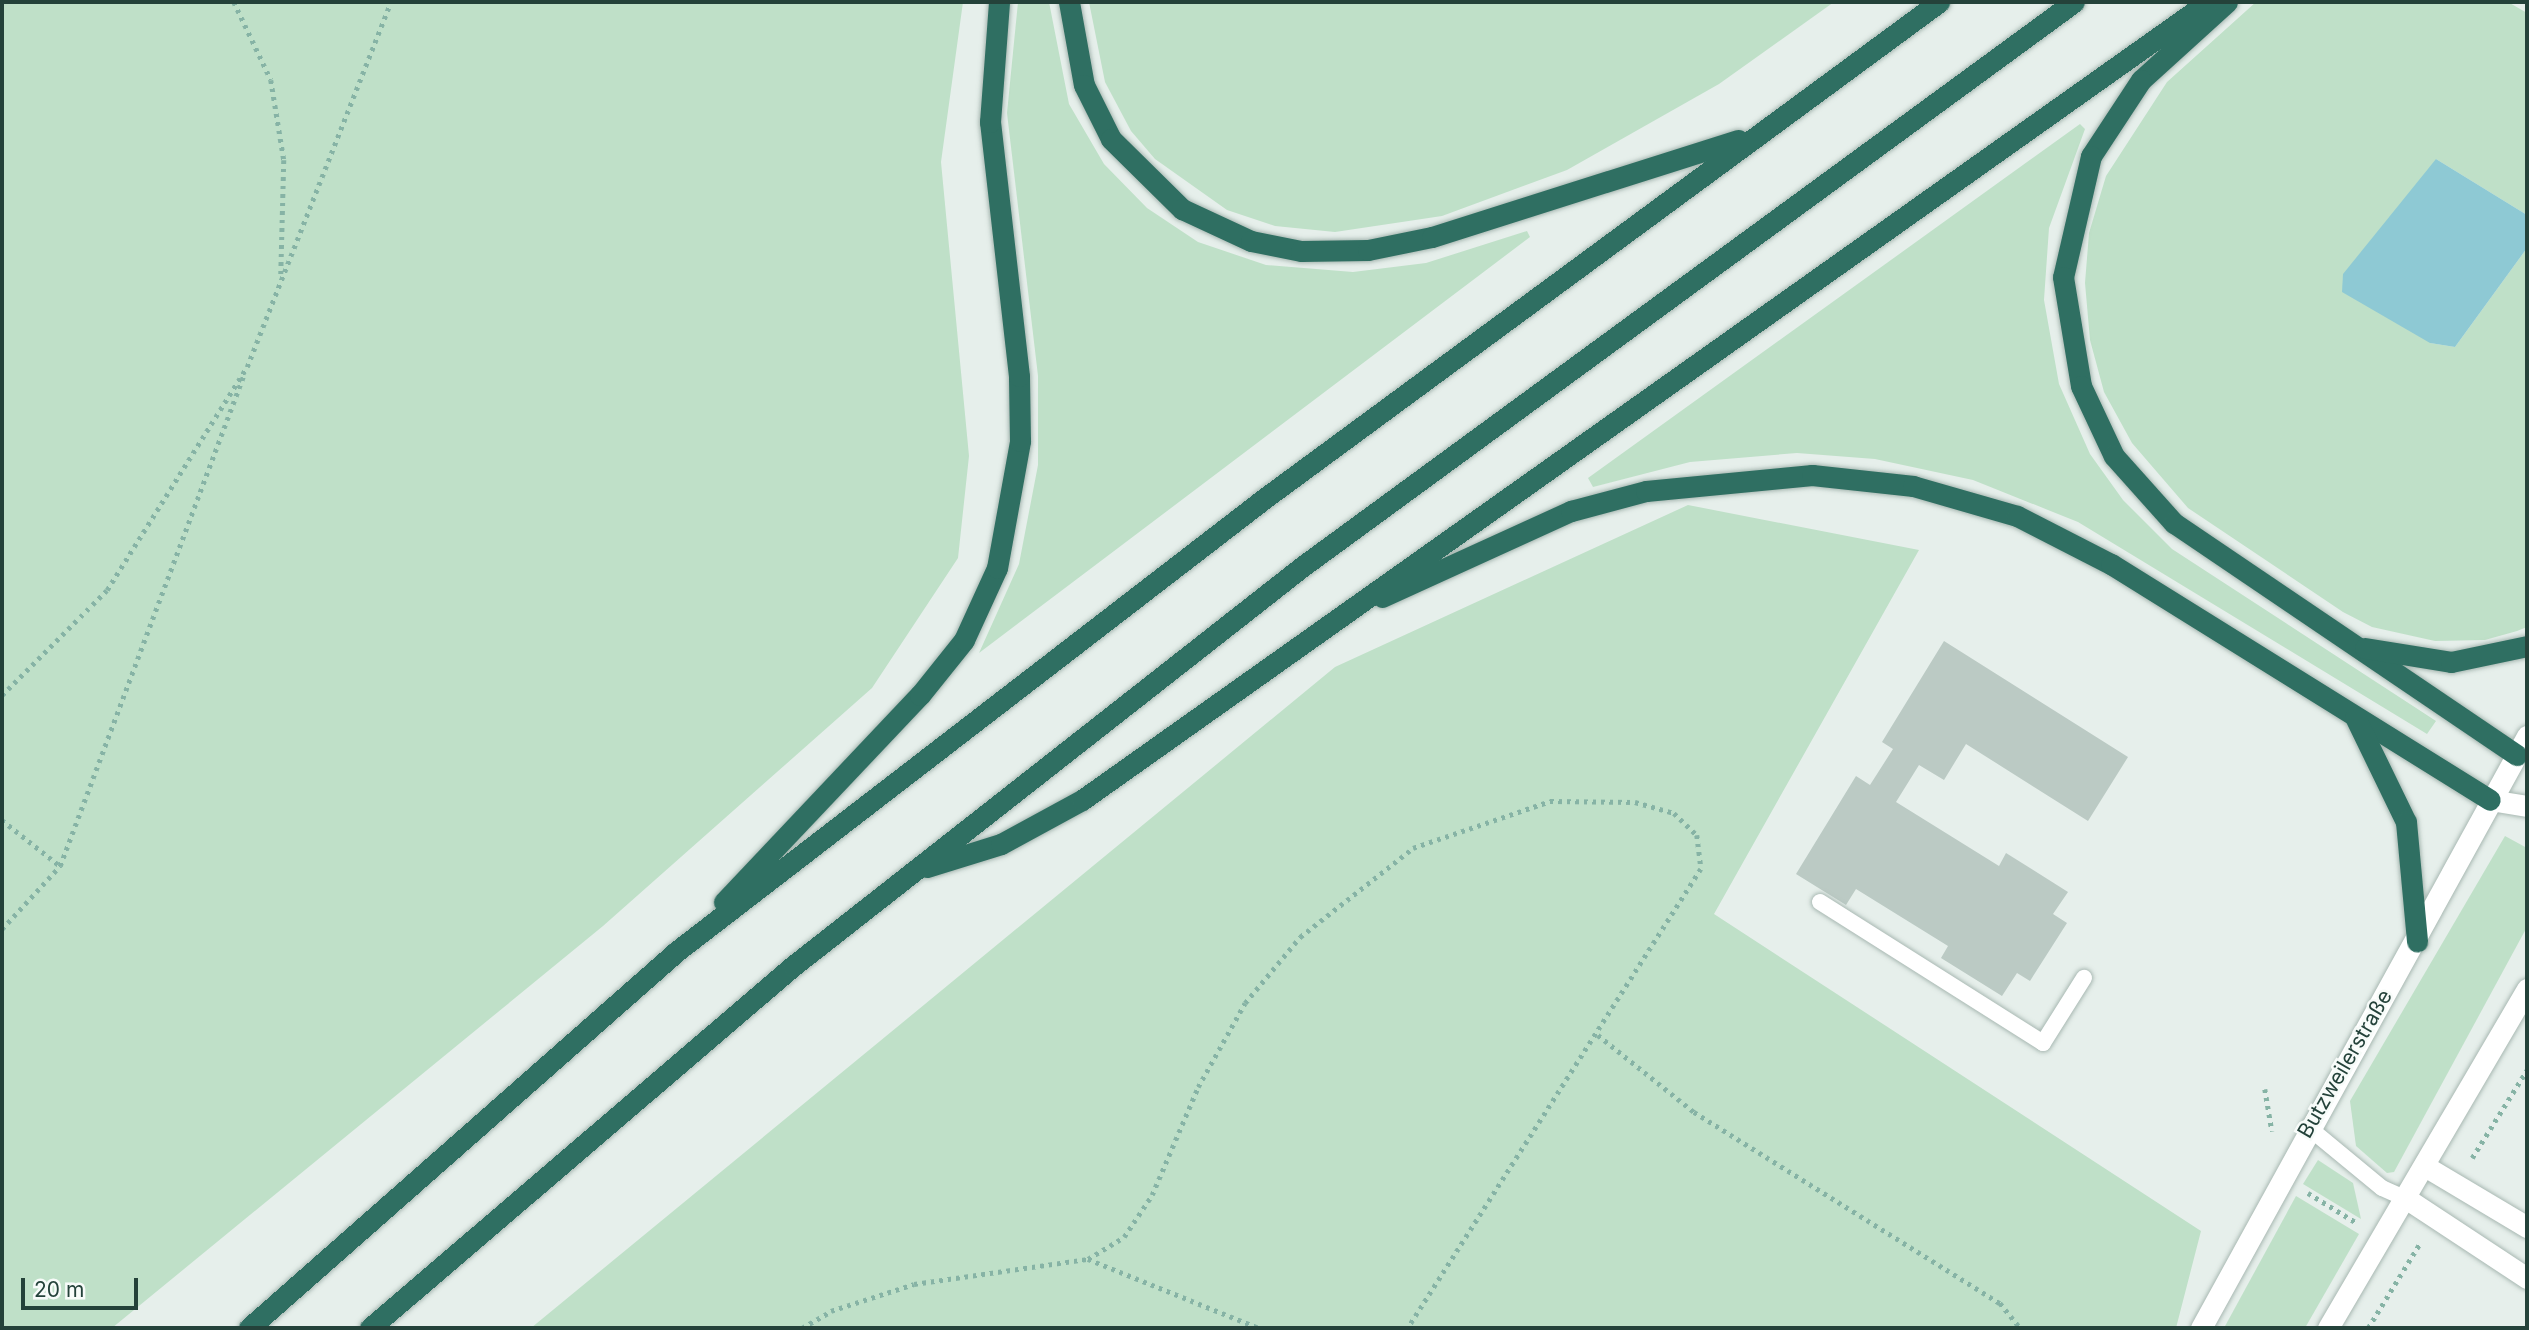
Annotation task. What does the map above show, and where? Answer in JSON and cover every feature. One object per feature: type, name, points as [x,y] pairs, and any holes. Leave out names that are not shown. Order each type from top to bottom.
[{"type":"highway","points":[[677,951],[920,695],[964,640],[997,568],[1020,441],[1019,376],[990,122],[999,2]]},
{"type":"highway","points":[[1069,2],[1084,85],[1111,139],[1142,176],[1208,224],[1301,251],[1368,250],[1432,237],[1757,134]]},
{"type":"highway","points":[[249,1328],[677,951],[1265,498],[1939,2]]},
{"type":"highway","points":[[370,1328],[793,966],[1303,566],[2074,2]]},
{"type":"highway","points":[[912,872],[1000,844],[1082,800],[1335,618],[2208,2]]},
{"type":"highway","points":[[2227,2],[2141,80],[2091,156],[2063,277],[2070,347],[2096,422],[2137,486],[2212,552],[2522,761]]},
{"type":"highway","points":[[1335,618],[1571,511],[1646,491],[1799,475],[1863,478],[2017,516],[2111,564],[2353,712],[2490,800]]},
{"type":"highway","points":[[2349,643],[2451,662],[2527,646]]},
{"type":"highway","points":[[2353,712],[2406,822],[2417,941]]},
{"type":"main road","name":"Butzweilerstraße","points":[[2201,1328],[2308,1127],[2417,941],[2490,800],[2522,761],[2527,736]]},
{"type":"main road","points":[[2490,800],[2527,806]]},
{"type":"main road","points":[[2328,1328],[2428,1168],[2527,989]]},
{"type":"main road","points":[[2428,1168],[2527,1227]]},
{"type":"main road","points":[[2407,1199],[2527,1278]]},
{"type":"lane","points":[[1820,902],[2043,1043],[2084,978]]},
{"type":"lane","points":[[2308,1127],[2382,1188],[2407,1199]]},
{"type":"path","points":[[234,2],[271,80],[284,160],[281,280]]},
{"type":"path","points":[[2,929],[60,866],[247,367],[391,2]]},
{"type":"path","points":[[2,695],[107,590],[247,367]]},
{"type":"path","points":[[802,1328],[831,1311],[914,1284],[1088,1259],[1124,1237],[1152,1195],[1198,1087],[1245,1003],[1300,937],[1348,894],[1425,843],[1550,800],[1636,802],[1674,813],[1697,835],[1701,869],[1598,1035],[1408,1328]]},
{"type":"path","points":[[2,820],[60,866]]},
{"type":"path","points":[[1598,1035],[1694,1112],[2000,1303],[2020,1328]]},
{"type":"path","points":[[1088,1259],[1173,1288],[1259,1328]]},
{"type":"green space","points":[[2,2],[963,2],[941,162],[969,456],[958,558],[872,688],[603,926],[112,1328],[2,1328]]},
{"type":"green space","points":[[1018,2],[1049,2],[1069,104],[1104,164],[1147,208],[1198,242],[1266,265],[1353,272],[1426,263],[1527,231],[1530,237],[979,653],[1019,564],[1038,465],[1038,376],[1007,113]]},
{"type":"green space","points":[[1089,2],[1834,2],[1719,84],[1567,170],[1442,216],[1335,232],[1275,226],[1227,210],[1155,159],[1131,131],[1105,82]]},
{"type":"green space","points":[[2256,2],[2508,2],[2527,13],[2527,215],[2436,159],[2430,343],[2455,347],[2527,248],[2527,627],[2485,640],[2435,641],[2372,627],[2343,612],[2188,508],[2132,443],[2104,392],[2090,340],[2085,283],[2089,233],[2106,176],[2167,82]]},
{"type":"green space","points":[[2080,124],[2085,129],[2049,228],[2044,300],[2059,384],[2090,454],[2123,500],[2172,549],[2436,721],[2427,734],[2078,522],[1973,480],[1875,459],[1797,453],[1690,462],[1593,487],[1588,478]]},
{"type":"green space","points":[[1688,505],[1919,550],[1714,914],[2201,1231],[2176,1328],[531,1328],[1335,667]]},
{"type":"green space","points":[[2505,836],[2527,848],[2527,927],[2394,1172],[2387,1173],[2356,1146],[2350,1101]]},
{"type":"green space","points":[[2318,1160],[2353,1183],[2361,1219],[2303,1184]]},
{"type":"green space","points":[[2296,1196],[2359,1234],[2305,1328],[2224,1328]]},
{"type":"water","points":[[2436,159],[2527,215],[2527,248],[2455,347],[2430,343],[2342,292],[2343,274]]},
{"type":"building","points":[[1944,641],[2128,757],[2088,821],[1966,744],[1944,780],[1919,765],[1896,802],[1999,866],[2006,853],[2068,892],[2053,914],[2067,923],[2030,981],[2017,973],[2002,996],[1941,958],[1948,946],[1856,889],[1846,905],[1796,874],[1856,776],[1870,785],[1893,749],[1882,742]]}]
